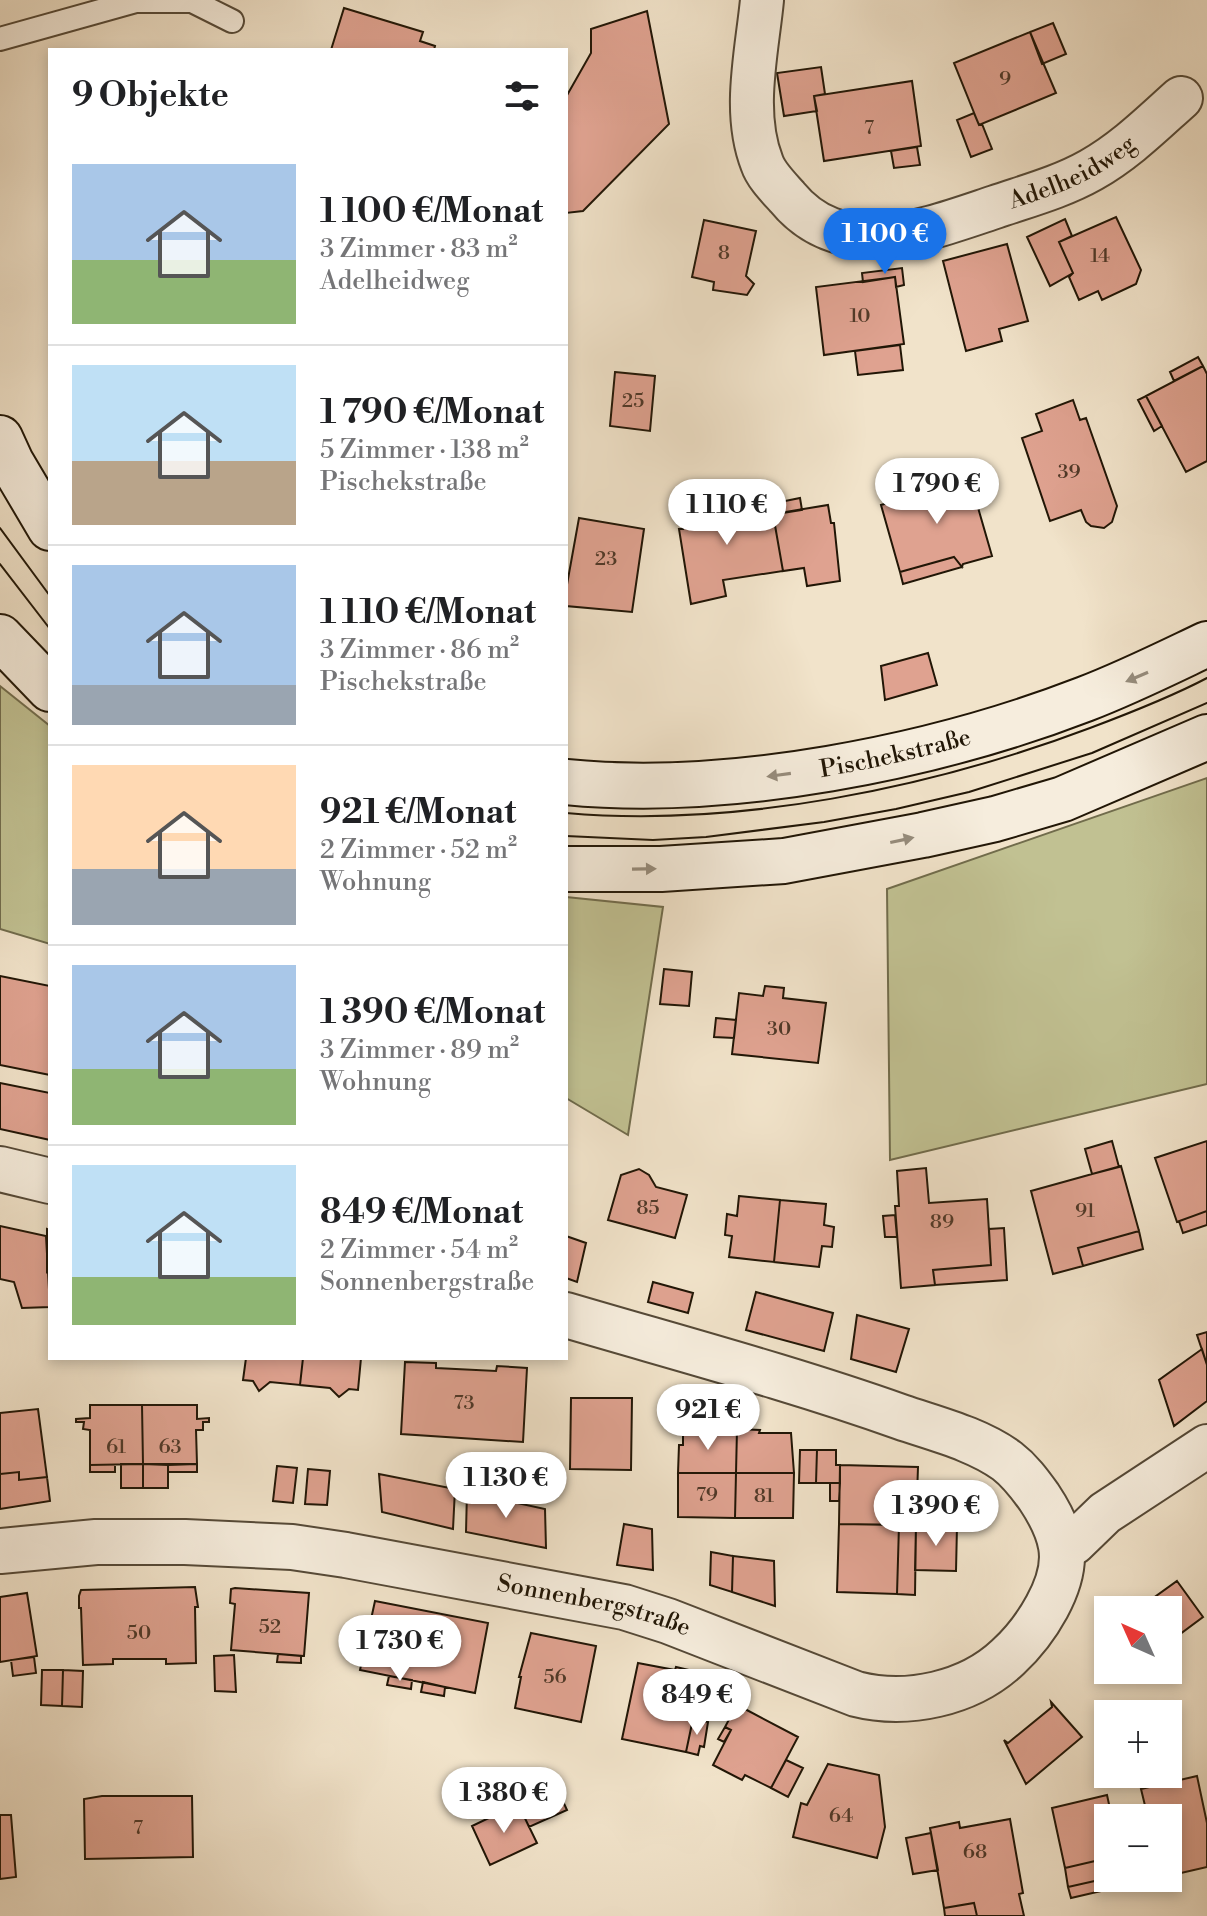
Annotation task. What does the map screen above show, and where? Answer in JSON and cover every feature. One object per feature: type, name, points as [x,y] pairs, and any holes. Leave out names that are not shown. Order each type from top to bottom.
[{"type":"street","name":"Adelheidweg","points":[[762,0],[752,109],[754,134],[762,165],[799,212],[828,230],[863,236],[902,235],[1060,185],[1092,169],[1129,144],[1181,98]]},
{"type":"street","points":[[0,438],[48,525]]},
{"type":"street","points":[[0,637],[48,687]]},
{"type":"street","name":"Pischekstraße","points":[[568,782],[702,782],[768,777],[845,765],[995,729],[1083,700],[1207,644]]},
{"type":"street","points":[[568,869],[661,869],[784,861],[923,835],[995,819],[1063,799],[1207,737]]},
{"type":"street","points":[[0,1169],[48,1181]]},
{"type":"street","points":[[568,1316],[843,1396],[991,1451],[1026,1478],[1048,1511],[1062,1549],[1074,1543],[1105,1513],[1207,1446]]},
{"type":"street","name":"Sonnenbergstraße","points":[[0,1551],[96,1542],[185,1542],[292,1547],[346,1555],[624,1607],[856,1694],[880,1700],[904,1700],[967,1684],[988,1674],[1006,1659],[1022,1643],[1049,1605],[1059,1573],[1062,1549]]},
{"type":"lane","points":[[0,39],[136,1],[192,1],[232,21]]},
{"type":"green space","points":[[0,686],[48,724],[48,943],[0,929]]},
{"type":"green space","points":[[1207,778],[1207,1084],[890,1160],[887,889]]},
{"type":"green space","points":[[568,897],[663,907],[628,1135],[568,1099]]},
{"type":"building","points":[[344,8],[423,32],[420,41],[435,46],[434,48],[332,48]]},
{"type":"building","points":[[647,11],[669,124],[583,211],[568,213],[568,93],[591,53],[591,29]]},
{"type":"building","points":[[1053,23],[1066,54],[1042,64],[1030,32]]},
{"type":"building","points":[[1030,32],[1056,93],[979,125],[954,63]]},
{"type":"building","points":[[821,67],[825,94],[814,96],[817,111],[784,116],[777,73]]},
{"type":"building","points":[[912,81],[921,146],[824,161],[814,96]]},
{"type":"building","points":[[974,113],[992,149],[971,157],[957,120]]},
{"type":"building","points":[[917,147],[920,165],[894,168],[891,151]]},
{"type":"building","points":[[1116,217],[1141,270],[1136,284],[1102,300],[1098,291],[1079,300],[1069,277],[1073,273],[1059,242]]},
{"type":"building","points":[[1065,219],[1072,236],[1059,242],[1073,273],[1050,286],[1027,237]]},
{"type":"building","points":[[704,220],[756,231],[746,276],[754,284],[747,295],[713,290],[714,282],[692,277]]},
{"type":"building","points":[[1007,244],[1028,321],[999,329],[1002,341],[966,351],[943,261]]},
{"type":"building","points":[[902,268],[904,285],[896,287],[895,277],[863,282],[862,273]]},
{"type":"building","points":[[895,277],[904,344],[824,355],[816,287]]},
{"type":"building","points":[[900,345],[903,370],[858,375],[855,351]]},
{"type":"building","points":[[1198,357],[1203,366],[1174,381],[1170,372]]},
{"type":"building","points":[[1203,366],[1207,374],[1207,461],[1186,472],[1146,396]]},
{"type":"building","points":[[615,372],[655,376],[650,431],[610,426]]},
{"type":"building","points":[[1146,396],[1162,426],[1154,431],[1138,400]]},
{"type":"building","points":[[1073,400],[1080,420],[1086,418],[1117,506],[1112,522],[1104,528],[1091,526],[1081,510],[1050,521],[1022,438],[1042,431],[1036,414]]},
{"type":"building","points":[[968,473],[992,556],[963,564],[962,567],[954,557],[900,572],[881,505],[946,486],[944,480]]},
{"type":"building","points":[[779,494],[782,513],[773,514],[770,495]]},
{"type":"building","points":[[770,495],[773,514],[763,516],[760,497]]},
{"type":"building","points":[[745,496],[748,519],[773,514],[783,571],[723,580],[726,596],[691,604],[679,529],[683,529],[681,516],[709,511],[708,501]]},
{"type":"building","points":[[800,498],[802,510],[782,513],[780,502]]},
{"type":"building","points":[[828,505],[831,523],[834,523],[840,581],[807,586],[804,568],[783,571],[773,514]]},
{"type":"building","points":[[579,518],[644,529],[632,612],[568,606],[568,579]]},
{"type":"building","points":[[954,557],[962,567],[903,584],[900,572]]},
{"type":"building","points":[[928,653],[937,685],[885,700],[881,666]]},
{"type":"building","points":[[664,969],[692,972],[689,1006],[660,1004]]},
{"type":"building","points":[[0,976],[48,986],[48,1075],[0,1065]]},
{"type":"building","points":[[765,986],[784,988],[783,998],[826,1003],[818,1063],[732,1054],[739,993],[763,996]]},
{"type":"building","points":[[716,1018],[736,1020],[734,1038],[714,1037]]},
{"type":"building","points":[[0,1083],[48,1093],[48,1140],[0,1129]]},
{"type":"building","points":[[1112,1141],[1119,1167],[1092,1174],[1085,1149]]},
{"type":"building","points":[[1207,1141],[1207,1211],[1177,1222],[1155,1158]]},
{"type":"building","points":[[1121,1166],[1139,1231],[1078,1248],[1083,1266],[1053,1274],[1031,1191]]},
{"type":"building","points":[[926,1168],[929,1203],[987,1199],[991,1265],[933,1270],[935,1285],[901,1288],[895,1206],[899,1206],[897,1171]]},
{"type":"building","points":[[639,1169],[649,1175],[656,1187],[687,1195],[675,1238],[608,1220],[621,1175]]},
{"type":"building","points":[[739,1196],[780,1200],[774,1262],[729,1257],[732,1236],[725,1235],[727,1214],[737,1216]]},
{"type":"building","points":[[780,1200],[826,1204],[824,1225],[834,1227],[832,1247],[822,1246],[819,1267],[774,1262]]},
{"type":"building","points":[[1207,1211],[1207,1225],[1183,1233],[1179,1221]]},
{"type":"building","points":[[895,1215],[897,1237],[885,1237],[883,1216]]},
{"type":"building","points":[[0,1226],[46,1236],[48,1307],[22,1308],[14,1282],[0,1279]]},
{"type":"building","points":[[1004,1228],[1007,1280],[935,1285],[933,1270],[991,1265],[989,1229]]},
{"type":"building","points":[[47,1229],[48,1272],[47,1272]]},
{"type":"building","points":[[1139,1231],[1143,1249],[1083,1266],[1078,1248]]},
{"type":"building","points":[[568,1237],[586,1243],[577,1282],[568,1279]]},
{"type":"building","points":[[653,1282],[693,1293],[688,1313],[648,1302]]},
{"type":"building","points":[[756,1292],[833,1313],[824,1351],[746,1330]]},
{"type":"building","points":[[857,1315],[909,1329],[896,1372],[851,1359]]},
{"type":"building","points":[[1207,1332],[1207,1365],[1197,1335]]},
{"type":"building","points":[[1202,1349],[1207,1365],[1207,1401],[1174,1426],[1159,1380]]},
{"type":"building","points":[[246,1360],[303,1360],[300,1385],[270,1382],[259,1391],[253,1381],[243,1380]]},
{"type":"building","points":[[303,1360],[361,1360],[358,1390],[349,1389],[339,1397],[330,1388],[300,1385]]},
{"type":"building","points":[[405,1362],[436,1363],[436,1368],[496,1371],[497,1366],[527,1368],[523,1442],[401,1434]]},
{"type":"building","points":[[571,1398],[632,1398],[631,1470],[570,1469]]},
{"type":"building","points":[[90,1405],[142,1405],[143,1464],[90,1465],[90,1430],[83,1429],[84,1422],[76,1422],[76,1419],[90,1418]]},
{"type":"building","points":[[142,1405],[197,1405],[197,1419],[209,1418],[209,1422],[203,1422],[203,1430],[196,1430],[197,1464],[143,1464]]},
{"type":"building","points":[[38,1409],[47,1477],[19,1480],[19,1472],[0,1474],[0,1413]]},
{"type":"building","points":[[737,1429],[736,1473],[678,1473],[683,1430]]},
{"type":"building","points":[[737,1429],[791,1433],[794,1473],[736,1473]]},
{"type":"building","points":[[800,1450],[817,1450],[816,1483],[799,1483]]},
{"type":"building","points":[[817,1450],[836,1450],[840,1483],[816,1483]]},
{"type":"building","points":[[121,1464],[143,1464],[143,1488],[121,1488]]},
{"type":"building","points":[[143,1464],[168,1465],[168,1488],[143,1488]]},
{"type":"building","points":[[197,1464],[197,1472],[168,1472],[168,1465]]},
{"type":"building","points":[[90,1465],[115,1465],[115,1472],[90,1472]]},
{"type":"building","points":[[840,1465],[918,1467],[916,1525],[839,1524]]},
{"type":"building","points":[[277,1466],[297,1468],[293,1503],[273,1501]]},
{"type":"building","points":[[308,1469],[330,1471],[327,1505],[305,1504]]},
{"type":"building","points":[[19,1472],[19,1480],[47,1477],[50,1501],[0,1509],[0,1474]]},
{"type":"building","points":[[678,1473],[736,1473],[735,1518],[678,1517]]},
{"type":"building","points":[[736,1473],[794,1473],[793,1518],[735,1518]]},
{"type":"building","points":[[379,1474],[455,1489],[453,1529],[382,1512]]},
{"type":"building","points":[[830,1483],[840,1483],[839,1501],[830,1501]]},
{"type":"building","points":[[467,1492],[545,1509],[546,1548],[466,1532]]},
{"type":"building","points":[[624,1524],[652,1529],[653,1570],[617,1565]]},
{"type":"building","points":[[839,1524],[899,1525],[897,1594],[837,1592]]},
{"type":"building","points":[[899,1525],[916,1525],[915,1595],[897,1594]]},
{"type":"building","points":[[916,1525],[957,1526],[956,1571],[915,1570]]},
{"type":"building","points":[[711,1552],[733,1556],[732,1592],[710,1585]]},
{"type":"building","points":[[733,1556],[774,1561],[775,1606],[732,1592]]},
{"type":"building","points":[[1177,1581],[1203,1617],[1182,1633],[1182,1596],[1156,1596]]},
{"type":"building","points":[[195,1587],[198,1607],[195,1607],[196,1663],[166,1664],[166,1659],[113,1659],[113,1664],[83,1665],[79,1608],[81,1590]]},
{"type":"building","points":[[231,1589],[309,1593],[304,1656],[231,1650],[235,1604],[230,1603]]},
{"type":"building","points":[[27,1593],[37,1656],[0,1662],[0,1597]]},
{"type":"building","points":[[375,1601],[488,1623],[475,1693],[360,1670]]},
{"type":"building","points":[[531,1633],[596,1646],[581,1722],[515,1708],[519,1677]]},
{"type":"building","points":[[278,1654],[301,1656],[301,1663],[277,1662]]},
{"type":"building","points":[[234,1655],[236,1692],[215,1691],[214,1656]]},
{"type":"building","points":[[34,1657],[36,1673],[13,1676],[11,1660]]},
{"type":"building","points":[[638,1663],[675,1670],[676,1667],[702,1676],[686,1752],[622,1739]]},
{"type":"building","points":[[42,1670],[63,1670],[62,1706],[41,1705]]},
{"type":"building","points":[[63,1670],[83,1671],[82,1707],[62,1706]]},
{"type":"building","points":[[389,1676],[412,1680],[411,1689],[387,1685]]},
{"type":"building","points":[[423,1682],[445,1687],[444,1696],[421,1692]]},
{"type":"building","points":[[1051,1702],[1082,1737],[1026,1784],[1004,1740],[1008,1743],[1052,1707]]},
{"type":"building","points":[[743,1708],[798,1737],[771,1788],[745,1775],[742,1780],[713,1765],[731,1730],[725,1727],[733,1712],[739,1715]]},
{"type":"building","points":[[693,1719],[708,1722],[704,1747],[700,1746],[698,1755],[686,1752]]},
{"type":"building","points":[[725,1727],[731,1730],[724,1742],[718,1739]]},
{"type":"building","points":[[786,1760],[803,1768],[788,1797],[771,1788]]},
{"type":"building","points":[[828,1764],[879,1775],[885,1827],[877,1858],[793,1837],[801,1803],[807,1805]]},
{"type":"building","points":[[549,1771],[567,1810],[529,1827],[511,1788]]},
{"type":"building","points":[[1197,1776],[1207,1823],[1207,1867],[1182,1873],[1182,1804],[1145,1804],[1141,1789],[1182,1788],[1182,1779]]},
{"type":"building","points":[[1107,1795],[1109,1804],[1094,1804],[1094,1861],[1065,1868],[1052,1808]]},
{"type":"building","points":[[102,1796],[192,1796],[193,1857],[85,1859],[84,1799]]},
{"type":"building","points":[[518,1804],[537,1843],[490,1865],[472,1826]]},
{"type":"building","points":[[0,1815],[11,1815],[16,1877],[0,1879]]},
{"type":"building","points":[[1010,1819],[1024,1916],[977,1916],[974,1903],[944,1908],[930,1828],[959,1822],[960,1828]]},
{"type":"building","points":[[931,1833],[938,1870],[913,1874],[906,1838]]},
{"type":"building","points":[[1094,1861],[1094,1881],[1068,1887],[1065,1868]]},
{"type":"building","points":[[1094,1881],[1094,1892],[1097,1892],[1071,1898],[1068,1887]]},
{"type":"building","points":[[974,1903],[977,1916],[945,1916],[944,1908]]},
{"type":"tram line","points":[[0,528],[48,593]]},
{"type":"tram line","points":[[0,564],[48,626]]},
{"type":"tram line","points":[[568,813],[631,816],[765,809],[899,785],[965,769],[1090,728],[1207,678]]},
{"type":"tram line","points":[[568,836],[653,840],[706,837],[896,809],[969,792],[1092,753],[1207,703]]}]
